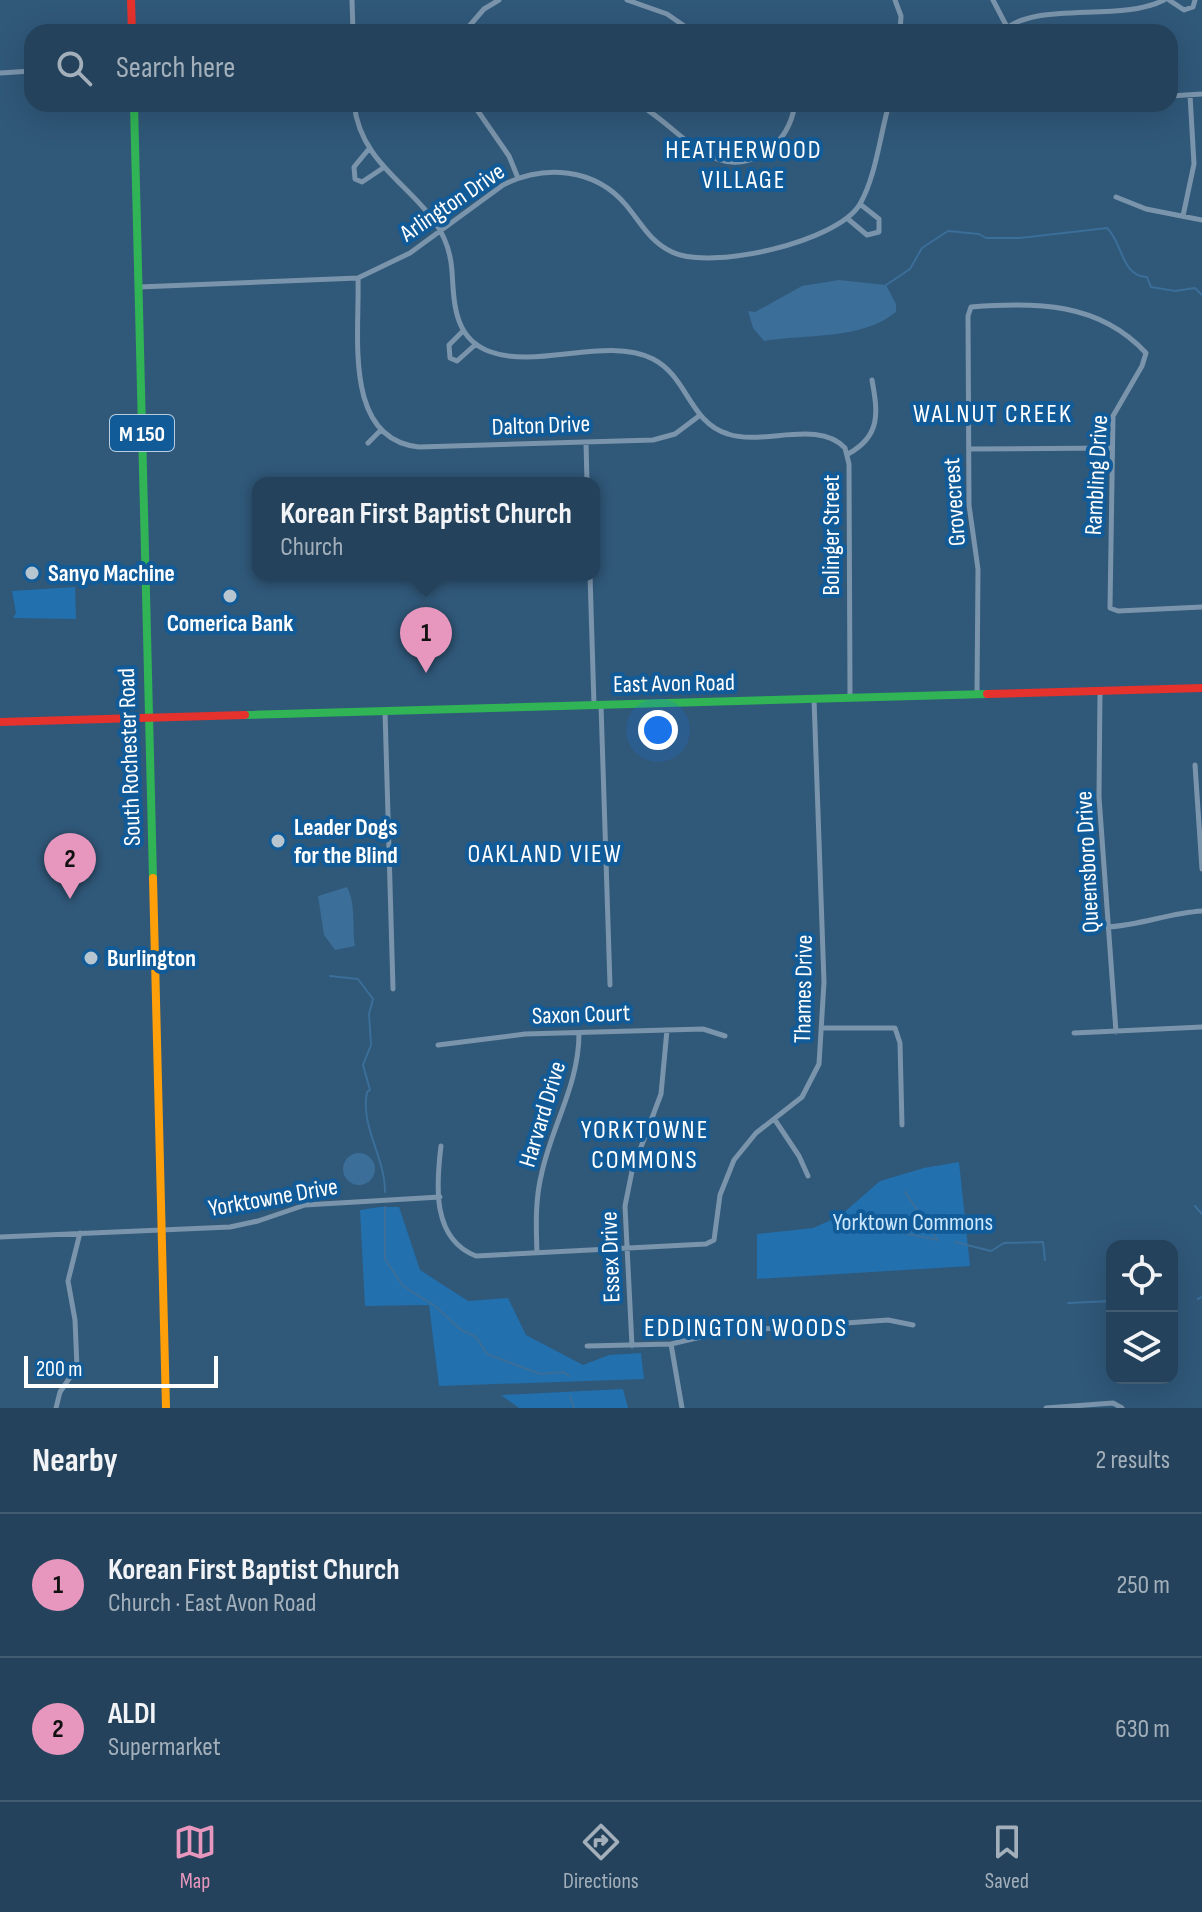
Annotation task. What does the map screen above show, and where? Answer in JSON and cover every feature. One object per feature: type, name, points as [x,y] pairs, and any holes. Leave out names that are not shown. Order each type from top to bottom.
[{"type":"main road","points":[[131,0],[132,24]]},
{"type":"main road","name":"South Rochester Road","points":[[134,112],[166,1408]]},
{"type":"main road","name":"East Avon Road","points":[[0,722],[1202,688]]},
{"type":"street","points":[[352,0],[353,24]]},
{"type":"street","points":[[471,24],[484,9],[499,0]]},
{"type":"street","points":[[627,0],[667,14],[681,24]]},
{"type":"street","points":[[895,0],[900,24]]},
{"type":"street","points":[[993,0],[1002,24]]},
{"type":"street","points":[[1014,24],[1028,17],[1131,10],[1166,0],[1184,10],[1193,7],[1195,0]]},
{"type":"street","points":[[0,73],[24,72]]},
{"type":"street","points":[[1178,96],[1202,94]]},
{"type":"street","points":[[1183,216],[1194,164],[1190,95]]},
{"type":"street","points":[[356,112],[368,150],[429,212],[442,230],[452,267],[454,310],[463,331],[449,345],[447,351],[450,358],[457,361],[464,358],[476,344]]},
{"type":"street","points":[[479,112],[509,156],[518,178]]},
{"type":"street","points":[[650,112],[672,126],[699,152],[731,163],[753,159],[774,146],[791,122],[793,112]]},
{"type":"street","name":"Arlington Drive","points":[[138,287],[358,278],[394,263],[518,178],[553,171],[591,180],[624,202],[658,244],[678,255],[700,260],[723,259],[821,234],[848,219],[860,204],[887,112]]},
{"type":"street","points":[[368,150],[354,167],[355,179],[362,182],[370,179],[383,168]]},
{"type":"street","points":[[1116,197],[1146,209],[1202,220]]},
{"type":"street","points":[[848,219],[867,235],[879,232],[879,219],[860,204]]},
{"type":"street","points":[[358,278],[363,398],[367,412],[380,431],[368,443]]},
{"type":"street","name":"Grovecrest","points":[[977,695],[978,569],[969,505],[968,316],[971,307],[1062,308],[1087,312],[1103,320],[1146,353]]},
{"type":"street","name":"Bolinger Street","points":[[463,331],[476,344],[505,355],[642,355],[670,372],[699,416],[717,430],[737,437],[830,437],[838,441],[848,454],[850,698]]},
{"type":"street","name":"Rambling Drive","points":[[1146,353],[1142,366],[1116,406],[1110,448],[1110,608],[1126,611],[1202,607]]},
{"type":"street","points":[[848,454],[866,443],[876,427],[872,380]]},
{"type":"street","name":"Dalton Drive","points":[[380,431],[397,442],[419,447],[586,442],[667,438],[699,416]]},
{"type":"street","points":[[586,442],[587,477]]},
{"type":"street","points":[[969,449],[1110,448]]},
{"type":"street","points":[[590,581],[610,985]]},
{"type":"street","name":"Queensboro Drive","points":[[1100,691],[1099,797],[1116,1032]]},
{"type":"street","name":"Thames Drive","points":[[625,1247],[714,1240],[726,1176],[742,1149],[802,1097],[814,1079],[823,1028],[814,699]]},
{"type":"street","points":[[385,711],[393,989]]},
{"type":"street","points":[[1195,765],[1202,869]]},
{"type":"street","points":[[1108,927],[1132,925],[1175,913],[1202,911]]},
{"type":"street","points":[[1074,1033],[1202,1027]]},
{"type":"street","points":[[823,1028],[895,1028],[900,1043],[902,1125]]},
{"type":"street","name":"Saxon Court","points":[[438,1045],[525,1034],[703,1029],[725,1036]]},
{"type":"street","name":"Essex Drive","points":[[632,1346],[625,1206],[632,1171],[661,1094],[667,1030]]},
{"type":"street","name":"Harvard Drive","points":[[537,1253],[536,1217],[541,1173],[575,1078],[579,1033]]},
{"type":"street","points":[[775,1120],[799,1156],[808,1176]]},
{"type":"street","points":[[441,1146],[443,1226],[458,1247],[489,1257],[625,1247]]},
{"type":"street","name":"Yorktowne Drive","points":[[0,1237],[241,1225],[305,1205],[440,1197]]},
{"type":"street","points":[[56,1408],[60,1392],[77,1367],[75,1320],[68,1281],[80,1233]]},
{"type":"street","points":[[587,1346],[671,1344],[722,1332],[888,1320],[913,1325]]},
{"type":"street","points":[[671,1344],[682,1408]]},
{"type":"street","points":[[1046,1408],[1113,1403],[1122,1408]]},
{"type":"green space","points":[[75,587],[76,619],[13,618],[16,613],[12,591]]},
{"type":"green space","name":"Yorktown Commons","points":[[959,1162],[970,1266],[757,1279],[757,1234],[813,1228],[840,1216],[880,1181]]},
{"type":"green space","points":[[399,1207],[420,1270],[468,1301],[508,1298],[526,1335],[583,1365],[609,1355],[641,1353],[644,1379],[439,1386],[429,1305],[365,1306],[360,1210]]},
{"type":"green space","points":[[623,1389],[628,1408],[519,1408],[501,1395]]},
{"type":"shaded area","points":[[839,280],[886,285],[896,304],[896,312],[867,327],[833,334],[764,341],[753,328],[748,311],[755,312],[802,286]]},
{"type":"shaded area","points":[[347,887],[353,908],[355,946],[335,950],[324,935],[318,896]]},
{"type":"shaded area","points":[[359,1153],[371,1157],[375,1169],[371,1181],[359,1185],[347,1181],[343,1169],[347,1157]]},
{"type":"waterway","points":[[886,285],[910,269],[922,248],[948,231],[979,234],[986,238],[1020,238],[1107,228],[1127,265],[1138,275],[1147,277],[1151,287],[1175,291],[1195,288],[1202,295]]},
{"type":"waterway","points":[[330,976],[358,979],[373,999],[369,1014],[371,1045],[363,1065],[370,1090],[367,1092],[367,1117],[385,1192]]},
{"type":"waterway","points":[[905,1192],[937,1239]]},
{"type":"waterway","points":[[1195,1206],[1202,1214]]},
{"type":"waterway","points":[[385,1207],[385,1259],[403,1286],[435,1306],[460,1329],[476,1337],[487,1354],[540,1374],[564,1372],[569,1376]]},
{"type":"waterway","points":[[873,1227],[938,1240]]},
{"type":"waterway","points":[[955,1242],[991,1251],[1004,1243],[1043,1242],[1045,1260]]},
{"type":"waterway","points":[[1198,1299],[1202,1297]]},
{"type":"waterway","points":[[1068,1303],[1106,1301]]},
{"type":"waterway","points":[[570,1396],[574,1408]]},
{"type":"traffic: fast","points":[[134,112],[153,878]]},
{"type":"traffic: fast","points":[[245,715],[987,694]]},
{"type":"traffic: slow","points":[[153,878],[166,1408]]},
{"type":"traffic: jam","points":[[131,0],[132,24]]},
{"type":"traffic: jam","points":[[987,694],[1202,688]]},
{"type":"traffic: jam","points":[[0,722],[245,715]]},
{"type":"place","name":"Sanyo Machine","points":[[32,573]]},
{"type":"place","name":"Comerica Bank","points":[[230,596]]},
{"type":"place","name":"Korean First Baptist Church","points":[[426,673]]},
{"type":"place","name":"Leader Dogs for the Blind","points":[[278,841]]},
{"type":"place","name":"ALDI","points":[[70,899]]},
{"type":"place","name":"Burlington","points":[[91,958]]},
{"type":"district","name":"HEATHERWOOD VILLAGE","points":[[744,164]]},
{"type":"district","name":"WALNUT CREEK","points":[[993,413]]},
{"type":"district","name":"OAKLAND VIEW","points":[[545,853]]},
{"type":"district","name":"YORKTOWNE COMMONS","points":[[645,1144]]},
{"type":"district","name":"EDDINGTON WOODS","points":[[746,1327]]}]
